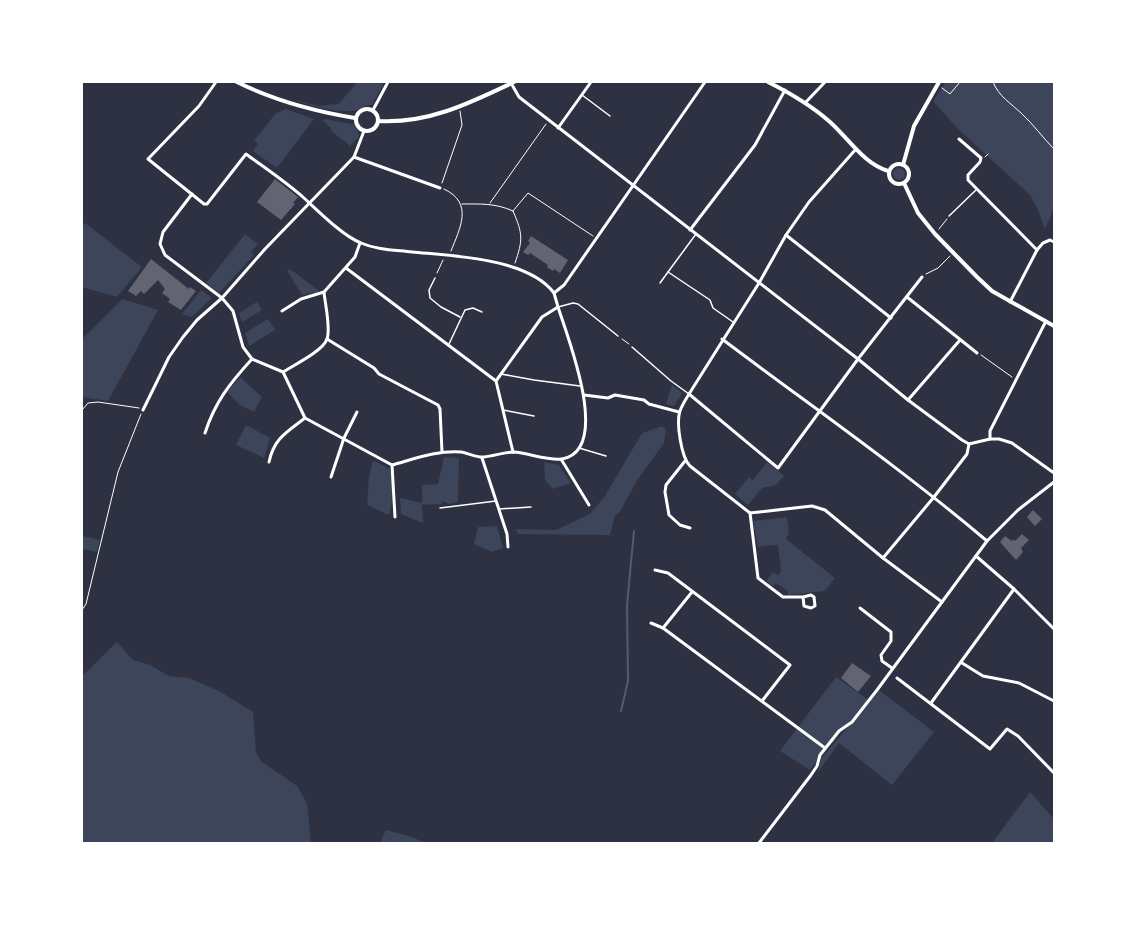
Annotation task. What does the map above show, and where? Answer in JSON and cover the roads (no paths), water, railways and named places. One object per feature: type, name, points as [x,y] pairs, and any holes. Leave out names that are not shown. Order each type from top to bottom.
[{"type":"main road","points":[[237,82],[289,104],[309,110],[355,118]]},
{"type":"main road","points":[[768,82],[806,102],[830,122],[877,168],[888,171]]},
{"type":"main road","points":[[378,121],[422,119],[460,107],[513,83]]},
{"type":"main road","points":[[903,165],[914,126],[938,83]]},
{"type":"main road","points":[[362,110],[373,110],[377,115],[378,121],[372,130],[364,131],[358,128],[355,118],[362,110]]},
{"type":"main road","points":[[894,164],[903,165],[907,168],[909,174],[904,183],[893,183],[888,176],[888,171],[894,164]]},
{"type":"main road","points":[[904,183],[918,213],[935,234],[992,291],[1054,326]]},
{"type":"street","points":[[192,194],[163,232],[160,244],[165,255],[222,298],[233,311],[243,347],[252,359],[283,372],[305,418],[392,465],[442,452],[461,452],[482,458],[513,452],[561,459],[571,456],[579,448],[584,439],[586,425],[584,395],[554,293],[548,284],[513,267],[445,255],[382,249],[360,243],[316,211],[310,204],[246,154],[207,204],[204,204],[192,194],[148,159],[199,106],[216,82]]},
{"type":"street","points":[[373,110],[388,82]]},
{"type":"street","points":[[558,128],[591,82]]},
{"type":"street","points":[[554,293],[564,285],[705,82]]},
{"type":"street","points":[[806,102],[825,82]]},
{"type":"street","points":[[513,83],[519,98],[858,359],[908,400],[969,444],[990,439],[999,439],[1012,444],[1054,473]]},
{"type":"street","points":[[690,230],[755,145],[785,90]]},
{"type":"street","points":[[143,410],[169,357],[197,320],[222,298],[265,249],[354,157],[364,131]]},
{"type":"street","points":[[959,139],[981,158],[980,162],[968,175],[968,180],[1037,250]]},
{"type":"street","points":[[802,597],[804,606],[811,608],[815,606],[814,597],[811,595],[802,597],[783,597],[758,578],[750,513],[685,461],[682,452],[679,412],[786,235],[809,202],[856,149]]},
{"type":"street","points":[[354,157],[440,188]]},
{"type":"street","points":[[786,235],[890,318]]},
{"type":"street","points":[[1010,302],[1037,250],[1043,243],[1050,240],[1054,242]]},
{"type":"street","points":[[282,311],[302,299],[324,292],[355,257],[360,243]]},
{"type":"street","points":[[346,268],[496,382],[513,452]]},
{"type":"street","points":[[689,394],[778,468],[858,359],[922,277]]},
{"type":"street","points":[[283,372],[323,346],[327,339],[328,332],[324,292]]},
{"type":"street","points":[[907,297],[977,353]]},
{"type":"street","points":[[496,382],[542,317],[558,307]]},
{"type":"street","points":[[990,439],[990,431],[1046,321]]},
{"type":"street","points":[[327,339],[374,368],[379,374],[438,405],[440,409],[442,452]]},
{"type":"street","points":[[722,339],[882,456],[987,541]]},
{"type":"street","points":[[908,400],[960,340]]},
{"type":"street","points":[[205,433],[210,418],[222,394],[252,359]]},
{"type":"street","points":[[584,395],[608,398],[615,395],[644,400],[649,404],[679,412]]},
{"type":"street","points":[[331,477],[344,438],[357,412]]},
{"type":"street","points":[[269,462],[275,443],[305,418]]},
{"type":"street","points":[[883,558],[934,497],[967,454],[969,444]]},
{"type":"street","points":[[482,458],[507,534],[508,547]]},
{"type":"street","points":[[561,459],[590,505]]},
{"type":"street","points":[[685,461],[666,485],[665,492],[669,515],[680,525],[690,528]]},
{"type":"street","points":[[392,465],[395,517]]},
{"type":"street","points":[[759,843],[811,775],[826,748],[839,731],[852,722],[987,541],[1018,510],[1054,482]]},
{"type":"street","points":[[750,513],[812,506],[825,510],[883,558],[942,602]]},
{"type":"street","points":[[976,556],[1014,589],[1054,630]]},
{"type":"street","points":[[655,570],[668,573],[790,665],[762,701]]},
{"type":"street","points":[[931,703],[962,663],[1014,589]]},
{"type":"street","points":[[663,628],[692,592]]},
{"type":"street","points":[[860,608],[890,632],[891,641],[881,655],[882,662],[892,668]]},
{"type":"street","points":[[651,623],[663,628],[826,748]]},
{"type":"street","points":[[962,663],[983,676],[1019,683],[1054,701]]},
{"type":"street","points":[[897,678],[990,749],[1007,729],[1018,736],[1054,773]]},
{"type":"lane","points":[[582,95],[610,116]]},
{"type":"lane","points":[[949,216],[976,189]]},
{"type":"lane","points":[[660,283],[696,234]]},
{"type":"lane","points":[[668,272],[710,300],[713,308],[733,322]]},
{"type":"lane","points":[[435,278],[429,290],[430,298],[441,307],[460,317]]},
{"type":"lane","points":[[558,307],[573,303],[578,304],[618,336]]},
{"type":"lane","points":[[448,346],[460,317],[465,310],[473,308],[482,312]]},
{"type":"lane","points":[[632,347],[689,394]]},
{"type":"lane","points":[[501,374],[582,386]]},
{"type":"lane","points":[[503,410],[534,416]]},
{"type":"lane","points":[[579,448],[606,456]]},
{"type":"lane","points":[[440,508],[496,501]]},
{"type":"lane","points":[[499,509],[531,507]]},
{"type":"waterway","points":[[621,711],[628,681],[627,605],[634,531]]}]
